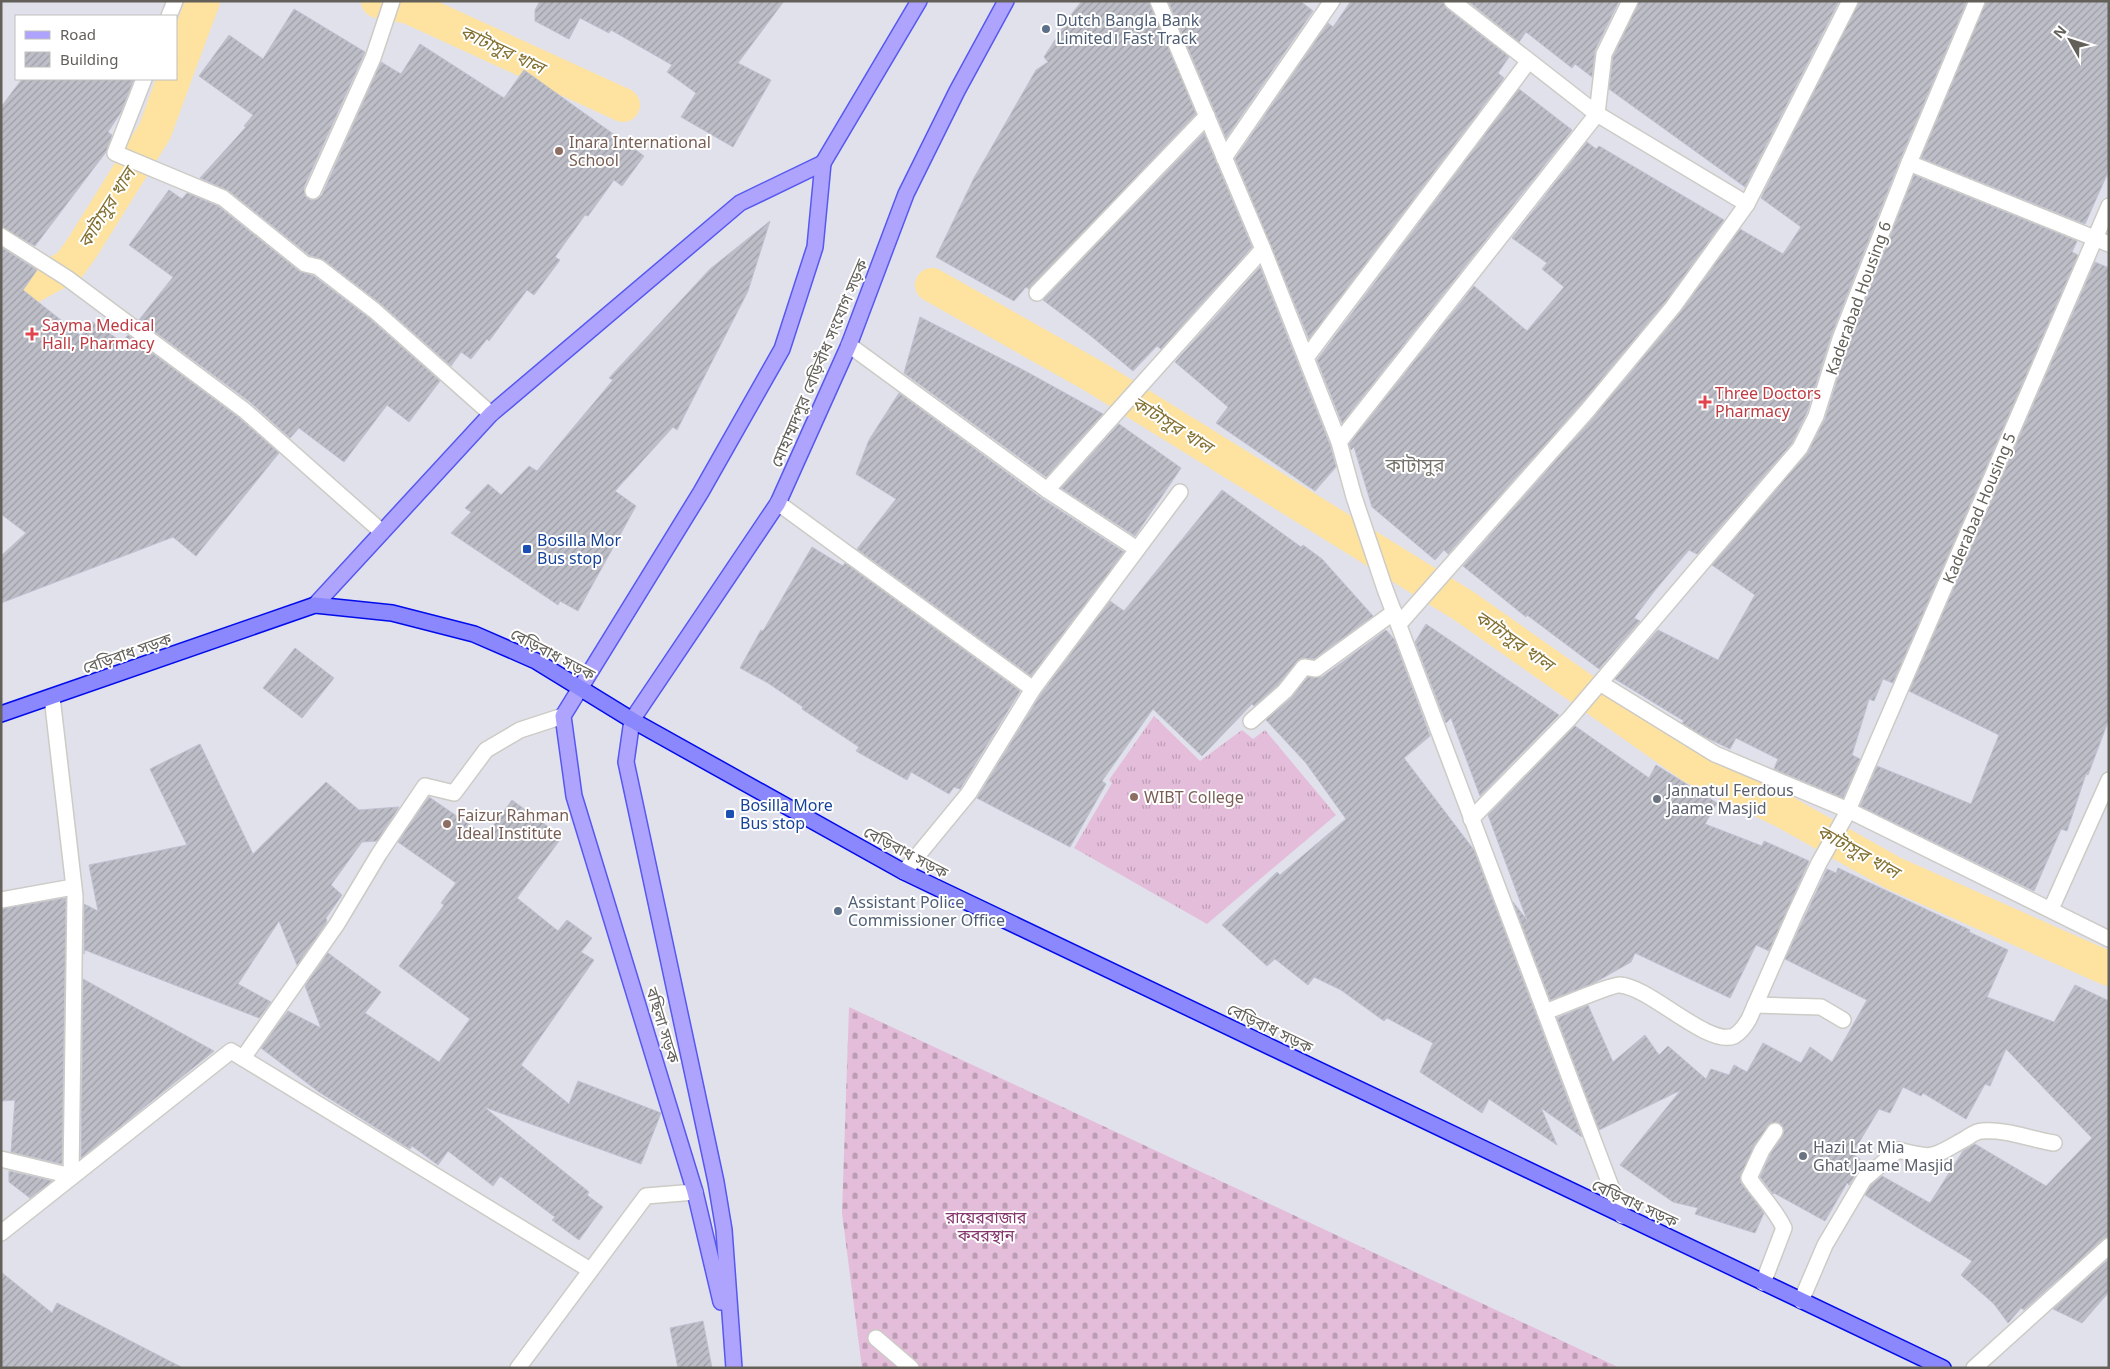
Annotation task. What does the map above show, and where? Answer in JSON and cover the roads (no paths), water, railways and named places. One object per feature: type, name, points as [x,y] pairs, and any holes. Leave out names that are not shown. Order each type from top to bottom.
[{"type":"highway","name":"বেড়িবাধ সড়ক","points":[[1,714],[52,698],[315,605],[392,613],[474,634],[536,661],[580,686],[632,720],[904,872],[1943,1368]]},
{"type":"main road","points":[[563,716],[701,492],[782,349],[815,247],[823,163],[919,1]]},
{"type":"main road","name":"মোহাম্মদপুর বেড়িবাঁধ সংযোগ সড়ক","points":[[632,720],[778,503],[849,345],[906,194],[957,91],[1006,1]]},
{"type":"main road","points":[[315,605],[491,414],[740,203],[823,163]]},
{"type":"main road","name":"বছিলা সড়ক","points":[[563,716],[574,796],[695,1192],[731,1345]]},
{"type":"main road","name":"বছিলা সড়ক","points":[[632,720],[626,762],[716,1182],[724,1230],[734,1368]]},
{"type":"street","points":[[169,15],[175,1]]},
{"type":"street","points":[[1158,1],[1263,249],[1339,442],[1354,497],[1385,589],[1622,1216]]},
{"type":"street","points":[[1224,158],[1332,1]]},
{"type":"street","points":[[1452,1],[1597,114],[1748,204]]},
{"type":"street","points":[[1339,442],[1597,114],[1604,54],[1630,1]]},
{"type":"street","points":[[1251,722],[1285,691],[1304,667],[1316,669],[1416,604],[1587,411],[1673,307],[1748,204],[1850,1]]},
{"type":"street","name":"Kaderabad Housing 6","points":[[1471,818],[1570,718],[1800,448],[1816,416],[1840,339],[1909,163],[1977,1]]},
{"type":"street","points":[[313,191],[373,58],[392,3]]},
{"type":"street","points":[[1306,358],[1528,62]]},
{"type":"street","points":[[144,80],[115,153],[161,174],[223,198],[305,264],[318,266],[375,311],[491,414]]},
{"type":"street","points":[[1037,293],[1207,116]]},
{"type":"street","points":[[1909,163],[2102,241]]},
{"type":"street","name":"Kaderabad Housing 5","points":[[1545,1012],[1618,984],[1634,988],[1677,1016],[1708,1032],[1732,1037],[1741,1031],[1749,1019],[1819,863],[1846,813],[2102,241],[2109,206]]},
{"type":"street","points":[[3,238],[67,278],[244,410],[382,532]]},
{"type":"street","points":[[1047,490],[1263,249]]},
{"type":"street","points":[[849,345],[1047,490],[1137,549]]},
{"type":"street","points":[[904,872],[969,793],[1033,689],[1180,492]]},
{"type":"street","points":[[778,503],[1033,689]]},
{"type":"street","points":[[1600,683],[1715,754],[2051,909],[2109,939]]},
{"type":"street","points":[[52,698],[75,896],[71,1176]]},
{"type":"street","points":[[243,1058],[337,924],[379,854],[425,786],[454,793],[486,750],[520,730],[563,716]]},
{"type":"street","points":[[2051,909],[2109,780]]},
{"type":"street","points":[[1,900],[73,887]]},
{"type":"street","points":[[1755,1005],[1821,1007],[1843,1020]]},
{"type":"street","points":[[1,1233],[231,1051],[590,1270]]},
{"type":"street","points":[[1800,1301],[1825,1245],[1864,1178],[1898,1150],[1924,1157],[1941,1154],[1980,1130],[2005,1131],[2029,1139],[2054,1142]]},
{"type":"street","points":[[1763,1283],[1784,1228],[1776,1211],[1760,1195],[1749,1178],[1762,1150],[1775,1132]]},
{"type":"street","points":[[1,1159],[71,1176]]},
{"type":"street","points":[[518,1368],[646,1196],[695,1192]]},
{"type":"street","points":[[1974,1368],[2109,1246]]},
{"type":"street","points":[[876,1338],[911,1368]]},
{"type":"waterway","name":"কাটাসুর খাল","points":[[178,68],[203,1]]},
{"type":"waterway","name":"কাটাসুর খাল","points":[[378,1],[409,7],[623,105]]},
{"type":"waterway","name":"কাটাসুর খাল","points":[[1,303],[69,266],[155,131],[174,80]]},
{"type":"waterway","name":"কাটাসুর খাল","points":[[932,285],[1095,377],[1464,606],[1693,767],[1785,812],[1893,873],[2109,969]]},
{"type":"place","name":"Dutch Bangla Bank Limited। Fast Track","points":[[1046,29]]},
{"type":"place","name":"Inara International School","points":[[559,151]]},
{"type":"place","name":"Sayma Medical Hall, Pharmacy","points":[[32,334]]},
{"type":"place","name":"Three Doctors Pharmacy","points":[[1705,402]]},
{"type":"place","name":"Bosilla Mor Bus stop","points":[[527,549]]},
{"type":"place","name":"WIBT College","points":[[1134,797]]},
{"type":"place","name":"Jannatul Ferdous Jaame Masjid","points":[[1657,799]]},
{"type":"place","name":"Bosilla More Bus stop","points":[[730,814]]},
{"type":"place","name":"Faizur Rahman Ideal Institute","points":[[447,824]]},
{"type":"place","name":"Assistant Police Commissioner Office","points":[[838,911]]},
{"type":"place","name":"Hazi Lat Mia Ghat Jaame Masjid","points":[[1803,1156]]},
{"type":"district","name":"কাটাসুর","points":[[1415,465]]},
{"type":"park label","name":"রায়েরবাজার কবরস্থান","points":[[986,1226]]}]
